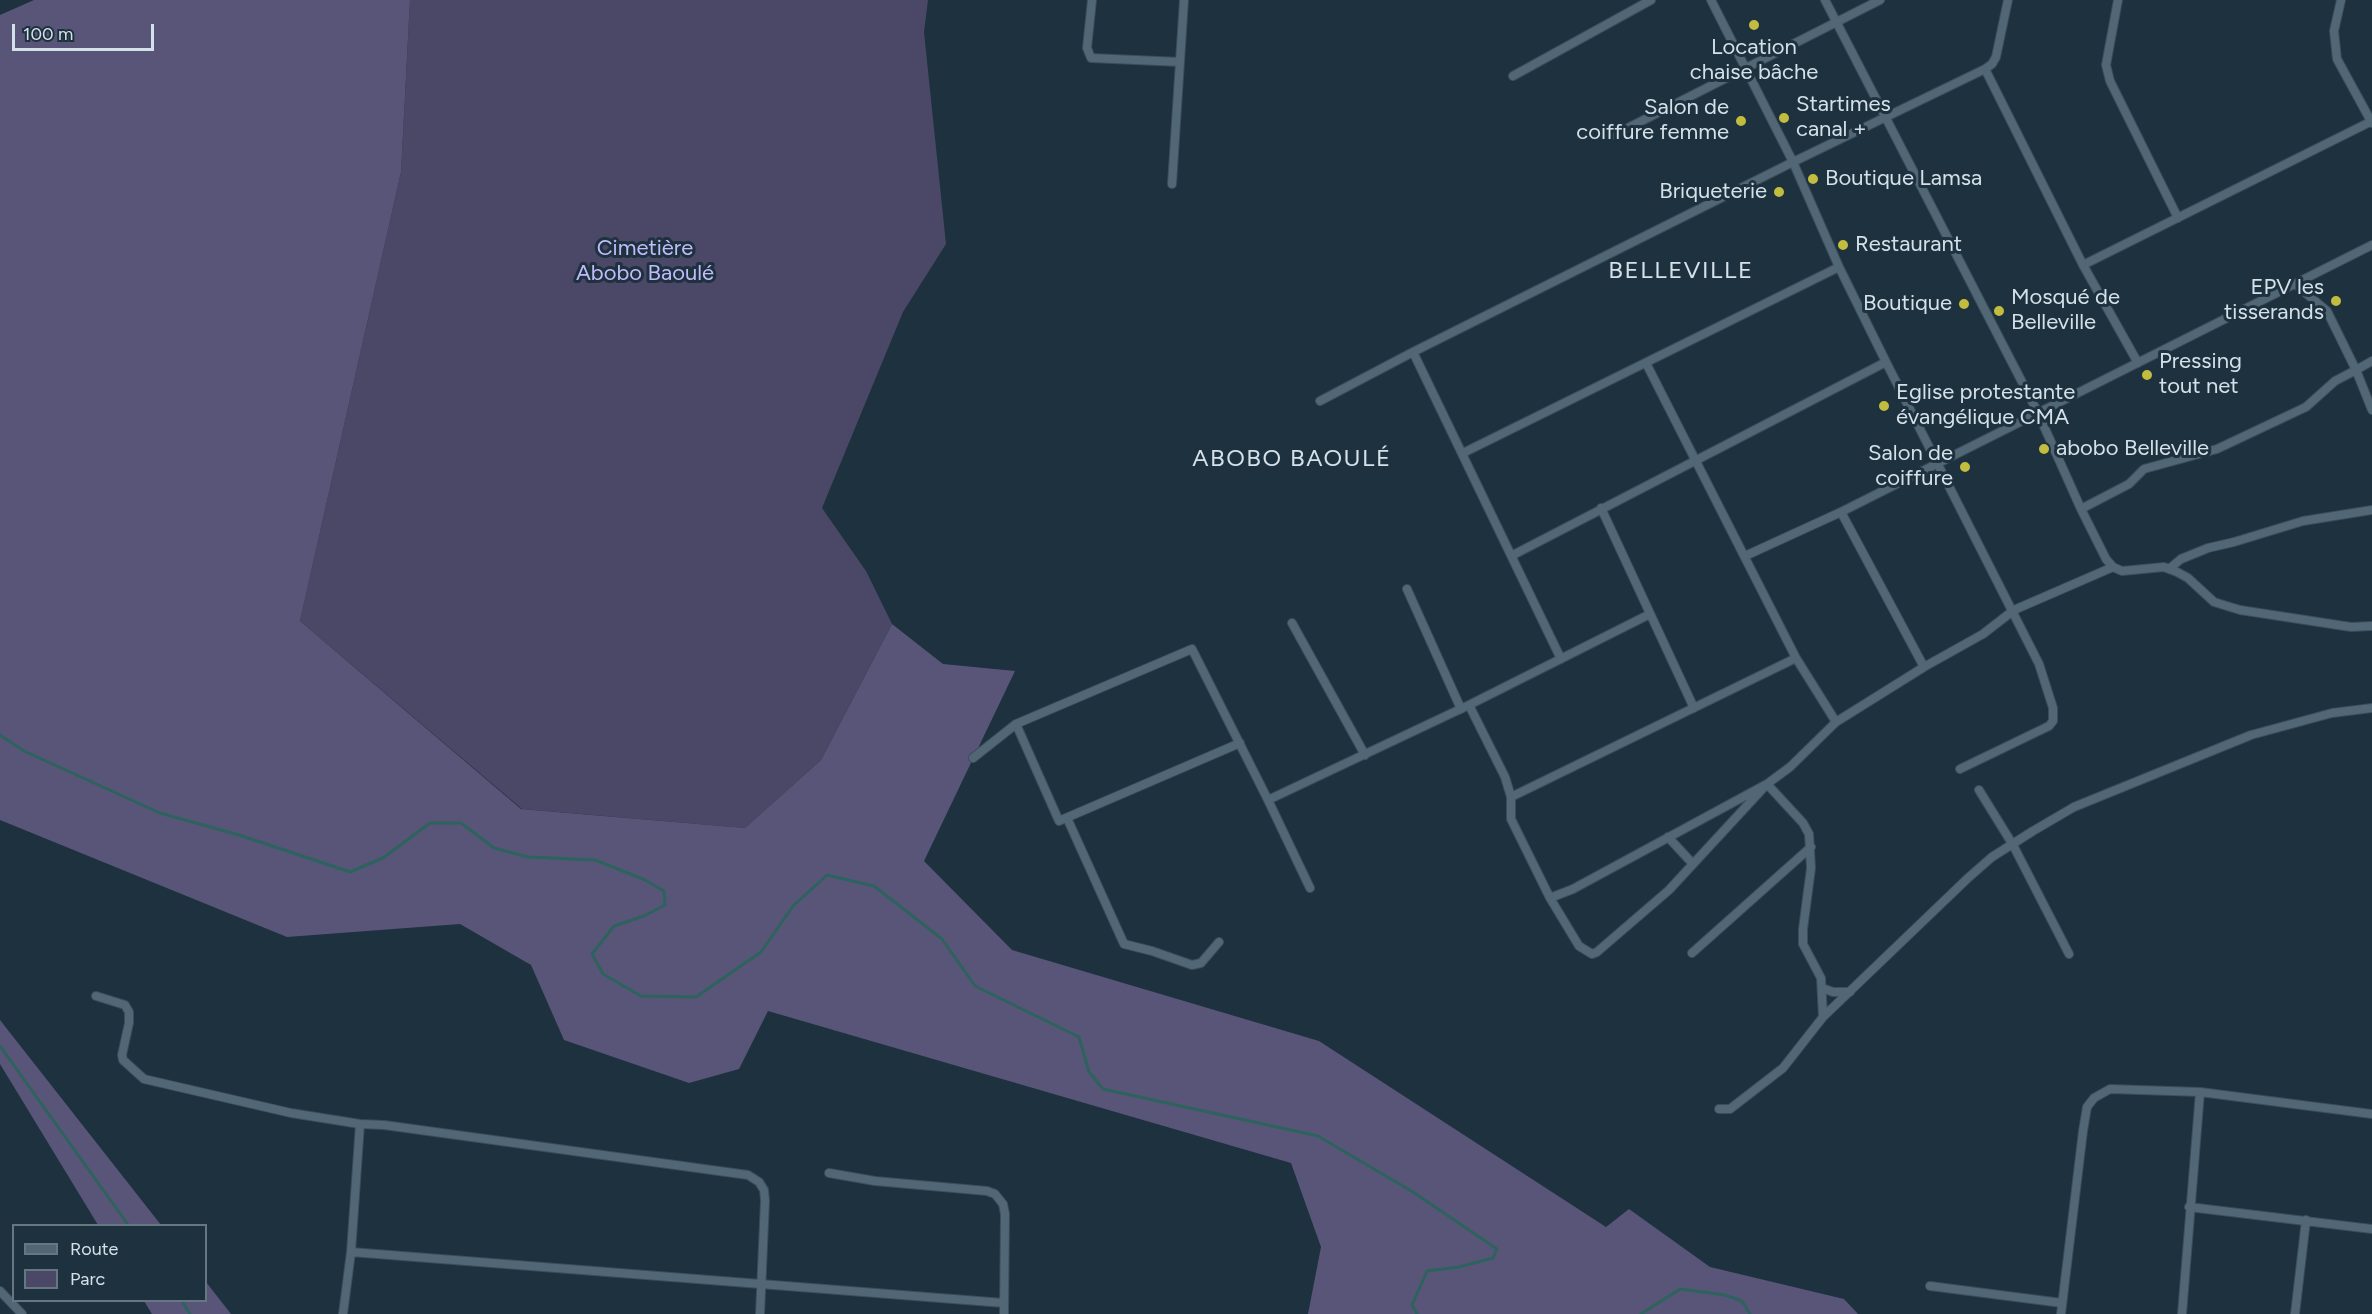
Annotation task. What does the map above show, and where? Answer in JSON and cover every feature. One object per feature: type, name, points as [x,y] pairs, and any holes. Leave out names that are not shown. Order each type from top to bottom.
[{"type":"street","points":[[1092,0],[1087,48],[1091,58],[1180,62]]},
{"type":"street","points":[[1172,184],[1184,0]]},
{"type":"street","points":[[1513,76],[1651,0]]},
{"type":"street","points":[[1711,0],[1793,162],[1839,267],[2014,610],[2039,664],[2053,708],[2053,721],[2049,726],[1960,769]]},
{"type":"street","points":[[1825,0],[2038,413],[2106,559],[2113,567],[2122,571],[2153,567],[2169,569],[2188,578],[2214,602],[2223,606],[2351,627],[2372,626]]},
{"type":"street","points":[[1614,135],[1880,0]]},
{"type":"street","points":[[1320,401],[1793,162],[1985,69],[1996,57],[2008,0]]},
{"type":"street","points":[[2118,0],[2106,65],[2110,81],[2178,218]]},
{"type":"street","points":[[2083,265],[2372,122],[2337,59],[2334,31],[2341,0]]},
{"type":"street","points":[[1985,69],[2083,265],[2138,363]]},
{"type":"street","points":[[1745,556],[1841,512],[2372,245]]},
{"type":"street","points":[[1463,453],[1839,267]]},
{"type":"street","points":[[2295,284],[2327,311],[2356,370],[2372,410]]},
{"type":"street","points":[[1413,352],[1561,659]]},
{"type":"street","points":[[2081,509],[2129,484],[2144,469],[2217,449],[2306,407],[2335,381],[2372,361]]},
{"type":"street","points":[[1512,555],[1886,362]]},
{"type":"street","points":[[1646,363],[1796,658],[1836,722]]},
{"type":"street","points":[[1601,508],[1694,708]]},
{"type":"street","points":[[2169,569],[2181,559],[2208,548],[2303,521],[2372,510]]},
{"type":"street","points":[[1841,512],[1924,667]]},
{"type":"street","points":[[1550,898],[1573,889],[1767,784],[1790,767],[1836,722],[1924,667],[1983,634],[2014,610],[2113,567]]},
{"type":"street","points":[[1407,589],[1461,709]]},
{"type":"street","points":[[1268,800],[1461,709],[1650,614]]},
{"type":"street","points":[[1292,624],[1297,629],[1365,755]]},
{"type":"street","points":[[973,758],[1016,724],[1192,649],[1310,888]]},
{"type":"street","points":[[1512,797],[1796,658]]},
{"type":"street","points":[[1469,705],[1505,777],[1512,797],[1511,819],[1550,898],[1579,946],[1592,954],[1669,890],[1767,784]]},
{"type":"street","points":[[1719,1109],[1730,1109],[1783,1068],[1823,1017],[1992,857],[2074,807],[2251,735],[2332,712],[2372,708]]},
{"type":"street","points":[[1016,724],[1059,821],[1240,743]]},
{"type":"street","points":[[1767,784],[1803,823],[1809,834],[1811,847],[1803,944],[1821,978],[1823,1017]]},
{"type":"street","points":[[1979,790],[2013,845],[2069,954]]},
{"type":"street","points":[[1067,818],[1125,945],[1192,964],[1201,963],[1219,942]]},
{"type":"street","points":[[1668,837],[1693,864]]},
{"type":"street","points":[[1692,953],[1811,847]]},
{"type":"street","points":[[1822,988],[1833,992],[1850,992]]},
{"type":"street","points":[[96,996],[125,1005],[129,1012],[129,1023],[123,1060],[144,1079],[291,1113],[360,1124],[384,1125],[748,1175],[759,1182],[764,1190],[760,1314]]},
{"type":"street","points":[[2061,1314],[2087,1107],[2094,1098],[2110,1089],[2200,1092],[2372,1114]]},
{"type":"street","points":[[2182,1314],[2200,1092]]},
{"type":"street","points":[[343,1314],[351,1252],[360,1124]]},
{"type":"street","points":[[829,1173],[874,1181],[987,1191],[996,1194],[1003,1204],[1005,1214],[1004,1314]]},
{"type":"street","points":[[2189,1207],[2372,1229]]},
{"type":"street","points":[[2295,1314],[2306,1220]]},
{"type":"street","points":[[351,1252],[1004,1302]]},
{"type":"street","points":[[1930,1286],[2062,1303]]},
{"type":"street","points":[[0,1292],[22,1314]]},
{"type":"green space","name":"Cimetière Abobo Baoulé","points":[[410,0],[928,0],[924,32],[946,244],[903,312],[822,508],[866,571],[892,624],[821,760],[745,828],[522,809],[300,621],[401,172]]},
{"type":"shaded area","points":[[34,0],[410,0],[401,172],[300,621],[521,809],[745,828],[821,760],[892,624],[943,664],[1015,671],[924,861],[1012,950],[1319,1041],[1606,1227],[1629,1209],[1710,1267],[1844,1299],[1858,1314],[1308,1314],[1321,1247],[1291,1163],[768,1011],[739,1069],[689,1083],[564,1040],[531,965],[460,924],[287,937],[0,820],[0,15]]},
{"type":"shaded area","points":[[0,1020],[160,1224],[97,1224],[0,1064]]},
{"type":"shaded area","points":[[207,1283],[231,1314],[152,1314],[145,1302],[207,1302]]},
{"type":"waterway","points":[[0,735],[24,751],[160,813],[239,835],[350,872],[383,858],[430,823],[461,823],[494,848],[528,857],[595,860],[643,879],[664,891],[665,905],[644,916],[614,926],[592,954],[603,974],[641,996],[696,997],[761,952],[793,906],[827,875],[874,886],[942,939],[975,986],[1079,1037],[1089,1072],[1103,1089],[1318,1136],[1413,1192],[1497,1249],[1493,1258],[1459,1267],[1427,1271],[1412,1305],[1417,1314]]},
{"type":"waterway","points":[[0,1046],[128,1224]]},
{"type":"waterway","points":[[1641,1314],[1680,1289],[1725,1295],[1742,1301],[1750,1314]]},
{"type":"waterway","points":[[182,1302],[190,1314]]},
{"type":"place","name":"Location chaise bâche","points":[[1754,25]]},
{"type":"place","name":"Startimes canal +","points":[[1784,118]]},
{"type":"place","name":"Salon de coiffure femme","points":[[1741,121]]},
{"type":"place","name":"Boutique Lamsa","points":[[1813,179]]},
{"type":"place","name":"Briqueterie","points":[[1779,192]]},
{"type":"place","name":"Restaurant","points":[[1843,245]]},
{"type":"place","name":"EPV les tisserands","points":[[2336,301]]},
{"type":"place","name":"Boutique","points":[[1964,304]]},
{"type":"place","name":"Mosqué de Belleville","points":[[1999,311]]},
{"type":"place","name":"Pressing tout net","points":[[2147,375]]},
{"type":"place","name":"Eglise protestante évangélique CMA","points":[[1884,406]]},
{"type":"place","name":"abobo Belleville","points":[[2044,449]]},
{"type":"place","name":"Salon de coiffure","points":[[1965,467]]},
{"type":"district","name":"BELLEVILLE","points":[[1681,271]]},
{"type":"district","name":"ABOBO BAOULÉ","points":[[1292,459]]}]
